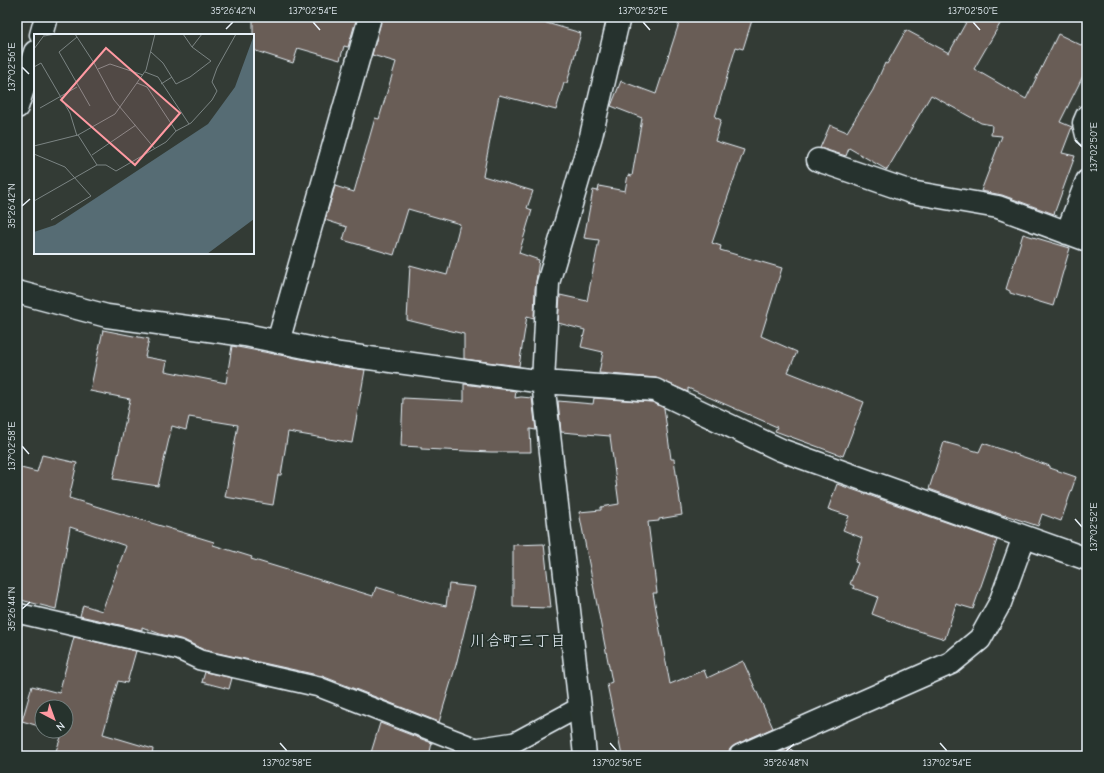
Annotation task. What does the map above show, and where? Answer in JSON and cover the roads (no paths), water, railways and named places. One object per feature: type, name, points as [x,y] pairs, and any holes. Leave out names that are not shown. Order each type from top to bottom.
[{"type":"street","points":[[41,34],[46,17]]},
{"type":"street","points":[[278,342],[370,17]]},
{"type":"street","points":[[585,756],[543,382],[548,283],[591,136],[619,17]]},
{"type":"street","points":[[17,107],[34,55]]},
{"type":"street","points":[[1087,116],[1084,122],[1087,135]]},
{"type":"street","points":[[818,160],[911,192],[998,207],[1077,236],[1087,181]]},
{"type":"street","points":[[17,292],[107,316],[245,335],[340,354],[543,382],[655,390],[781,450],[1087,559]]},
{"type":"street","points":[[740,756],[951,663],[980,639],[1000,603],[1024,537]]},
{"type":"lane","points":[[17,612],[179,650],[200,660],[319,687],[476,748],[515,742],[580,707]]},
{"type":"district","name":"川合町三丁目","points":[[518,641]]}]
